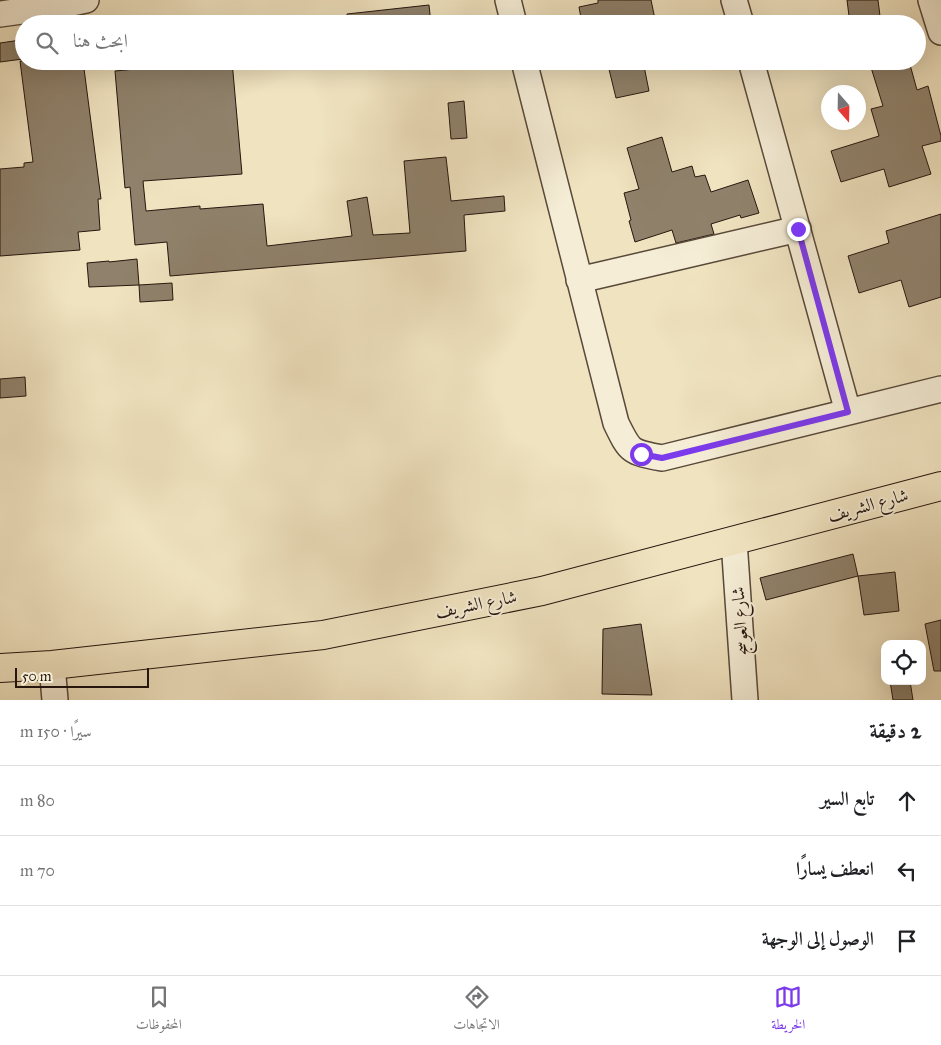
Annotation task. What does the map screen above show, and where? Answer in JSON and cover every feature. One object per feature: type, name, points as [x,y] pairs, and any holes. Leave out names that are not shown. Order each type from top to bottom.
[{"type":"main road","name":"شارع الشريف","points":[[0,668],[52,665],[323,635],[542,591],[941,486]]},
{"type":"street","points":[[0,14],[86,0]]},
{"type":"street","points":[[508,0],[512,15]]},
{"type":"street","points":[[734,0],[738,15]]},
{"type":"street","points":[[932,0],[941,32]]},
{"type":"street","points":[[526,70],[616,424],[628,447],[641,454],[662,458],[941,389]]},
{"type":"street","points":[[754,70],[848,412]]},
{"type":"street","points":[[579,280],[798,229]]},
{"type":"street","name":"شارع العوسج","points":[[734,541],[745,700]]},
{"type":"street","points":[[52,665],[55,700]]},
{"type":"building","points":[[598,0],[651,0],[654,15],[580,15],[579,7],[598,3]]},
{"type":"building","points":[[847,0],[878,0],[880,15],[849,15]]},
{"type":"building","points":[[429,5],[430,15],[347,15]]},
{"type":"building","points":[[15,41],[15,60],[0,62],[0,43]]},
{"type":"building","points":[[21,70],[84,70],[101,199],[98,199],[100,230],[78,232],[80,250],[0,256],[0,169],[24,167],[24,163],[33,162]]},
{"type":"building","points":[[233,70],[242,174],[143,181],[146,211],[200,206],[200,209],[263,204],[267,246],[352,236],[347,201],[367,197],[373,235],[410,233],[404,161],[446,157],[451,201],[504,196],[505,211],[464,215],[466,251],[170,276],[167,242],[135,245],[130,187],[125,188],[115,71]]},
{"type":"building","points":[[609,70],[645,70],[649,91],[616,98]]},
{"type":"building","points":[[872,70],[911,70],[917,90],[928,86],[941,136],[941,141],[922,146],[931,174],[889,187],[884,169],[841,182],[831,151],[879,136],[871,109],[883,106]]},
{"type":"building","points":[[464,101],[467,138],[451,139],[448,103]]},
{"type":"building","points":[[662,137],[672,172],[692,166],[695,177],[705,175],[711,192],[748,180],[759,213],[741,218],[740,215],[711,224],[714,234],[676,243],[672,230],[635,242],[624,193],[639,189],[627,148]]},
{"type":"building","points":[[941,214],[941,297],[909,307],[901,280],[859,293],[848,256],[889,243],[886,231]]},
{"type":"building","points":[[137,259],[139,285],[89,287],[87,263]]},
{"type":"building","points":[[172,283],[173,300],[140,302],[139,285]]},
{"type":"building","points":[[25,377],[26,396],[0,398],[0,379]]},
{"type":"building","points":[[853,554],[858,576],[766,600],[760,578]]},
{"type":"building","points":[[895,572],[899,611],[864,615],[858,576]]},
{"type":"building","points":[[941,620],[941,671],[934,671],[925,624]]},
{"type":"building","points":[[641,624],[652,695],[602,694],[603,629]]},
{"type":"building","points":[[891,685],[911,685],[913,700],[893,700]]},
{"type":"route","points":[[641,454],[662,458],[848,412],[798,229]]}]
